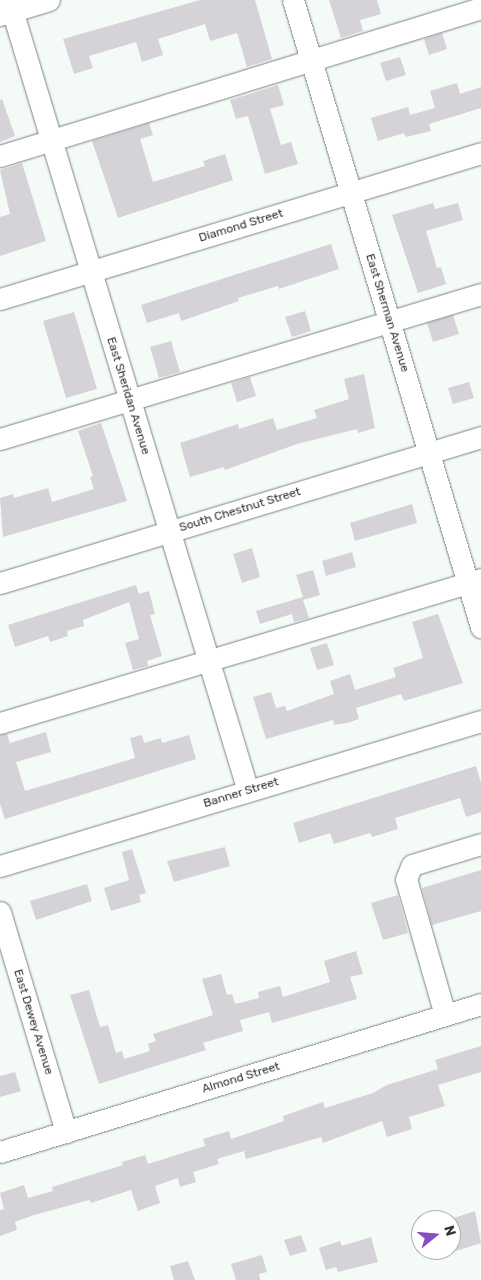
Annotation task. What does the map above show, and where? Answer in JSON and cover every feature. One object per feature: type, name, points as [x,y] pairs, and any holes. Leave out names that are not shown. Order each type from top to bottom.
[{"type":"street","points":[[7,9],[49,0]]},
{"type":"street","name":"East Sherman Avenue","points":[[293,0],[429,453],[474,581],[481,627]]},
{"type":"street","points":[[0,156],[310,59],[481,8]]},
{"type":"street","name":"East Sheridan Avenue","points":[[7,9],[51,141],[248,791]]},
{"type":"street","name":"Diamond Street","points":[[0,299],[481,153]]},
{"type":"street","points":[[0,439],[481,294]]},
{"type":"street","name":"South Chestnut Street","points":[[0,583],[481,437]]},
{"type":"street","points":[[0,723],[208,659],[474,581]]},
{"type":"street","name":"Banner Street","points":[[0,866],[481,721]]},
{"type":"street","points":[[445,1015],[406,879],[412,865],[481,844]]},
{"type":"street","name":"East Dewey Avenue","points":[[0,912],[66,1132]]},
{"type":"street","name":"Almond Street","points":[[0,1152],[481,1004]]},
{"type":"building","points":[[200,0],[255,0],[272,59],[247,67],[237,33],[210,41],[205,24],[158,39],[163,55],[142,62],[136,42],[89,56],[93,68],[74,74],[63,39]]},
{"type":"building","points":[[329,0],[377,0],[381,14],[360,20],[363,31],[341,38]]},
{"type":"building","points":[[442,33],[447,49],[429,55],[424,39]]},
{"type":"building","points":[[400,57],[406,75],[386,81],[380,63]]},
{"type":"building","points":[[457,83],[460,94],[481,87],[481,108],[429,124],[431,131],[406,137],[404,133],[378,141],[371,118],[408,107],[410,115],[435,108],[430,91]]},
{"type":"building","points":[[278,85],[284,105],[270,109],[281,145],[291,142],[298,164],[265,174],[248,116],[236,119],[230,100]]},
{"type":"building","points":[[2,99],[15,136],[0,142],[0,100]]},
{"type":"building","points":[[149,123],[153,135],[140,139],[153,182],[205,166],[203,161],[225,154],[233,180],[118,218],[92,141]]},
{"type":"building","points":[[22,163],[46,241],[0,256],[0,217],[10,214],[0,170]]},
{"type":"building","points":[[433,203],[435,209],[458,203],[463,220],[426,231],[437,268],[441,267],[446,284],[418,293],[392,215]]},
{"type":"building","points":[[331,244],[339,269],[279,289],[278,286],[238,298],[239,301],[181,321],[179,313],[147,323],[141,305]]},
{"type":"building","points":[[305,311],[311,331],[292,337],[285,317]]},
{"type":"building","points":[[74,312],[97,389],[66,398],[43,321]]},
{"type":"building","points":[[453,315],[459,334],[433,342],[427,323]]},
{"type":"building","points":[[171,341],[180,372],[159,378],[150,347]]},
{"type":"building","points":[[364,374],[375,428],[358,433],[357,429],[297,444],[225,470],[224,467],[190,477],[180,443],[238,424],[239,429],[273,418],[277,430],[317,418],[314,410],[349,399],[344,379]]},
{"type":"building","points":[[250,377],[256,396],[237,402],[231,383]]},
{"type":"building","points":[[469,382],[474,398],[453,404],[448,388]]},
{"type":"building","points":[[101,423],[127,501],[3,537],[0,498],[13,494],[14,498],[48,488],[52,502],[94,489],[90,477],[93,476],[78,431]]},
{"type":"building","points":[[412,504],[417,523],[355,541],[350,523]]},
{"type":"building","points":[[252,548],[260,577],[242,583],[233,554]]},
{"type":"building","points":[[352,552],[356,567],[326,576],[322,561]]},
{"type":"building","points":[[313,570],[320,595],[303,600],[309,618],[294,622],[292,614],[260,624],[256,611],[303,597],[296,575]]},
{"type":"building","points":[[136,585],[139,594],[149,591],[155,614],[150,615],[162,656],[147,661],[148,666],[133,670],[125,643],[139,639],[129,602],[83,620],[84,626],[67,631],[68,636],[50,642],[48,636],[15,647],[8,625]]},
{"type":"building","points":[[438,614],[463,683],[404,701],[401,694],[356,708],[359,719],[347,723],[334,725],[333,720],[266,739],[253,697],[271,692],[276,708],[285,706],[287,711],[334,694],[330,681],[350,674],[355,690],[396,677],[393,668],[423,658],[412,622]]},
{"type":"building","points":[[327,643],[334,665],[317,670],[310,648]]},
{"type":"building","points":[[46,732],[51,752],[16,762],[25,791],[135,758],[130,738],[142,735],[144,743],[161,738],[162,743],[189,735],[196,759],[5,819],[0,804],[0,735],[7,734],[10,743]]},
{"type":"building","points":[[476,766],[481,783],[481,812],[466,817],[460,798],[395,818],[398,829],[372,837],[370,833],[334,844],[330,833],[299,843],[293,823]]},
{"type":"building","points":[[225,847],[230,866],[174,882],[167,861]]},
{"type":"building","points":[[132,849],[146,893],[139,895],[141,902],[111,911],[104,888],[129,880],[122,852]]},
{"type":"building","points":[[481,870],[481,911],[432,925],[422,888]]},
{"type":"building","points":[[87,884],[92,901],[36,920],[30,901]]},
{"type":"building","points":[[398,895],[408,933],[383,940],[371,903]]},
{"type":"building","points":[[356,951],[363,974],[350,977],[357,999],[272,1023],[269,1012],[240,1020],[243,1031],[203,1043],[206,1050],[99,1084],[70,995],[89,990],[100,1027],[108,1025],[116,1053],[122,1051],[124,1059],[150,1051],[148,1044],[156,1041],[153,1034],[213,1015],[202,979],[221,974],[227,995],[232,994],[235,1004],[259,998],[258,992],[280,986],[283,997],[330,982],[324,961]]},
{"type":"building","points":[[481,1046],[481,1072],[438,1085],[445,1106],[409,1117],[412,1129],[387,1137],[382,1121],[323,1143],[321,1137],[246,1159],[244,1151],[217,1159],[219,1164],[193,1172],[196,1182],[180,1187],[178,1178],[155,1186],[160,1203],[138,1211],[131,1190],[91,1203],[89,1200],[34,1215],[15,1222],[17,1230],[0,1236],[0,1210],[4,1209],[0,1193],[24,1185],[28,1198],[53,1191],[52,1187],[123,1165],[122,1162],[145,1155],[148,1164],[205,1146],[203,1139],[229,1131],[231,1139],[284,1121],[283,1116],[323,1102],[325,1108],[373,1093],[387,1085],[438,1069],[435,1060]]},
{"type":"building","points":[[15,1072],[21,1091],[0,1097],[0,1076]]},
{"type":"building","points":[[475,1211],[481,1243],[461,1249],[461,1216]]},
{"type":"building","points":[[301,1235],[307,1251],[290,1256],[284,1240]]},
{"type":"building","points":[[371,1237],[378,1262],[338,1272],[336,1267],[326,1270],[319,1248],[340,1241],[342,1246]]},
{"type":"building","points":[[262,1255],[267,1272],[259,1274],[260,1280],[236,1280],[231,1264]]},
{"type":"building","points":[[188,1261],[195,1280],[174,1280],[170,1266]]}]
